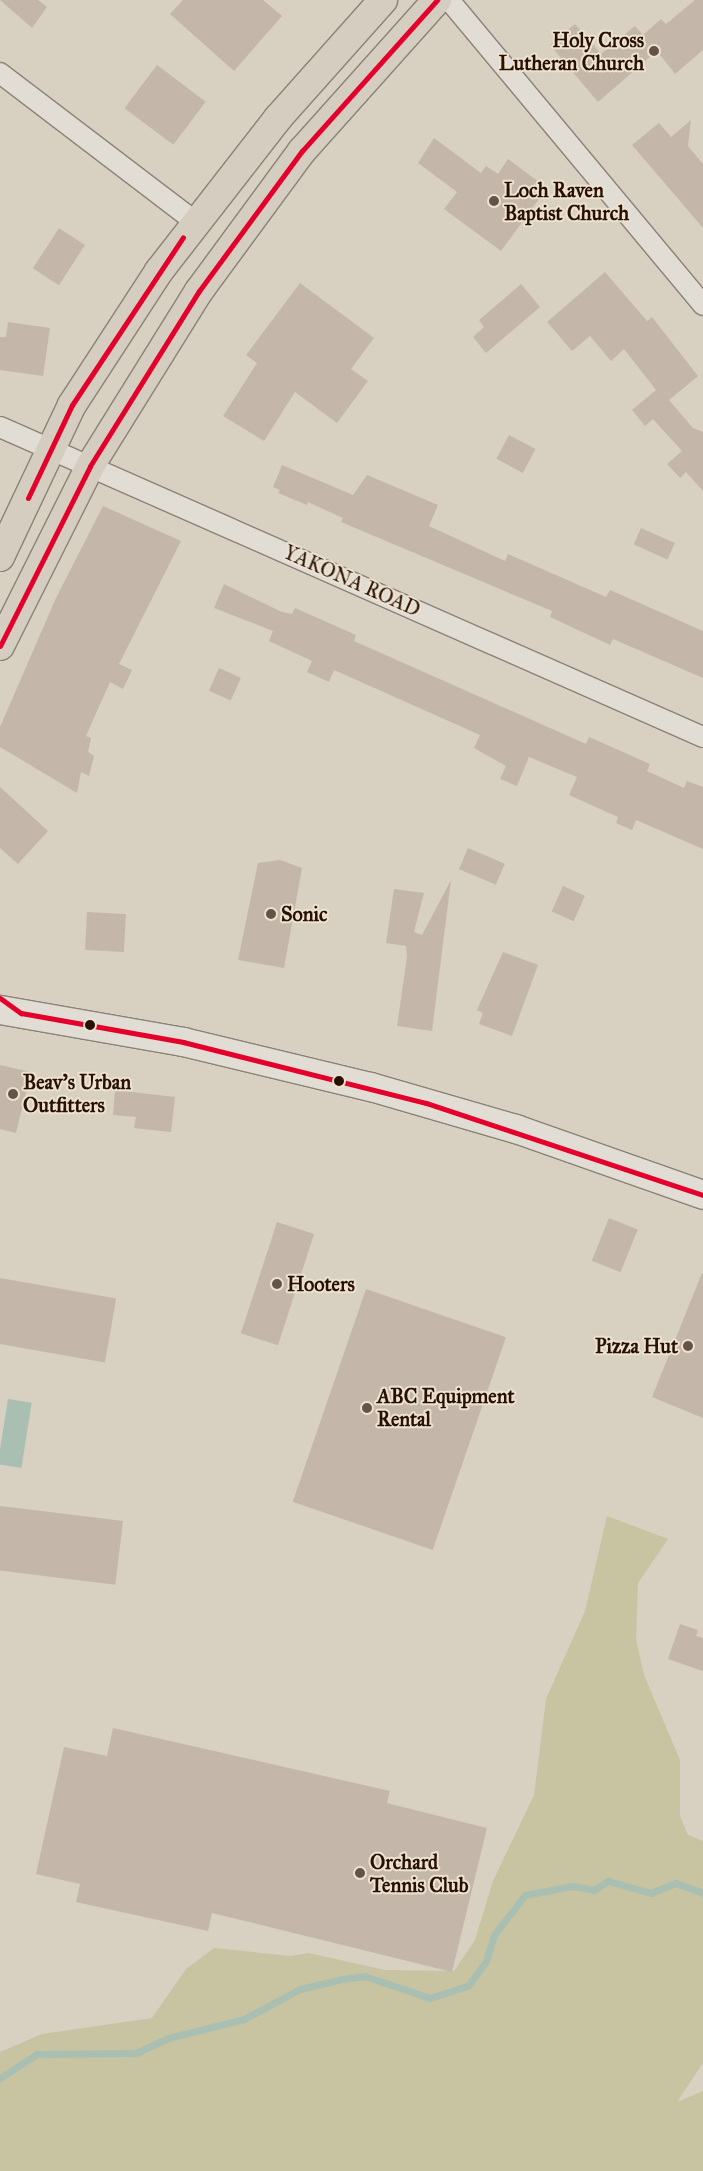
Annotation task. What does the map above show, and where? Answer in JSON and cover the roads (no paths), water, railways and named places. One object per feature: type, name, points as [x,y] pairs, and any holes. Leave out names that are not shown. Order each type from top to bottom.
[{"type":"main road","points":[[0,557],[51,449],[102,356],[194,221],[383,0]]},
{"type":"main road","points":[[0,646],[90,466],[167,338],[252,216],[332,116],[437,0]]},
{"type":"main road","points":[[7,1007],[183,1042],[371,1088],[516,1130],[703,1195]]},
{"type":"street","points":[[449,0],[703,305]]},
{"type":"street","points":[[0,73],[194,221]]},
{"type":"street","name":"YAKONA ROAD","points":[[0,426],[703,738]]},
{"type":"waterway","points":[[0,2078],[37,2054],[136,2053],[168,2038],[244,2019],[300,1989],[342,1979],[365,1976],[430,1998],[468,1986],[486,1961],[494,1935],[525,1895],[572,1886],[594,1890],[608,1881],[651,1893],[676,1883],[703,1893]]},
{"type":"place","name":"Holy Cross Lutheran Church","points":[[654,51]]},
{"type":"place","name":"Loch Raven Baptist Church","points":[[494,201]]},
{"type":"place","name":"Sonic","points":[[271,914]]},
{"type":"place","name":"Beav's Urban Outfitters","points":[[13,1094]]},
{"type":"place","name":"Hooters","points":[[277,1284]]},
{"type":"place","name":"Pizza Hut","points":[[688,1346]]},
{"type":"place","name":"ABC Equipment Rental","points":[[367,1408]]},
{"type":"place","name":"Orchard Tennis Club","points":[[360,1873]]}]
